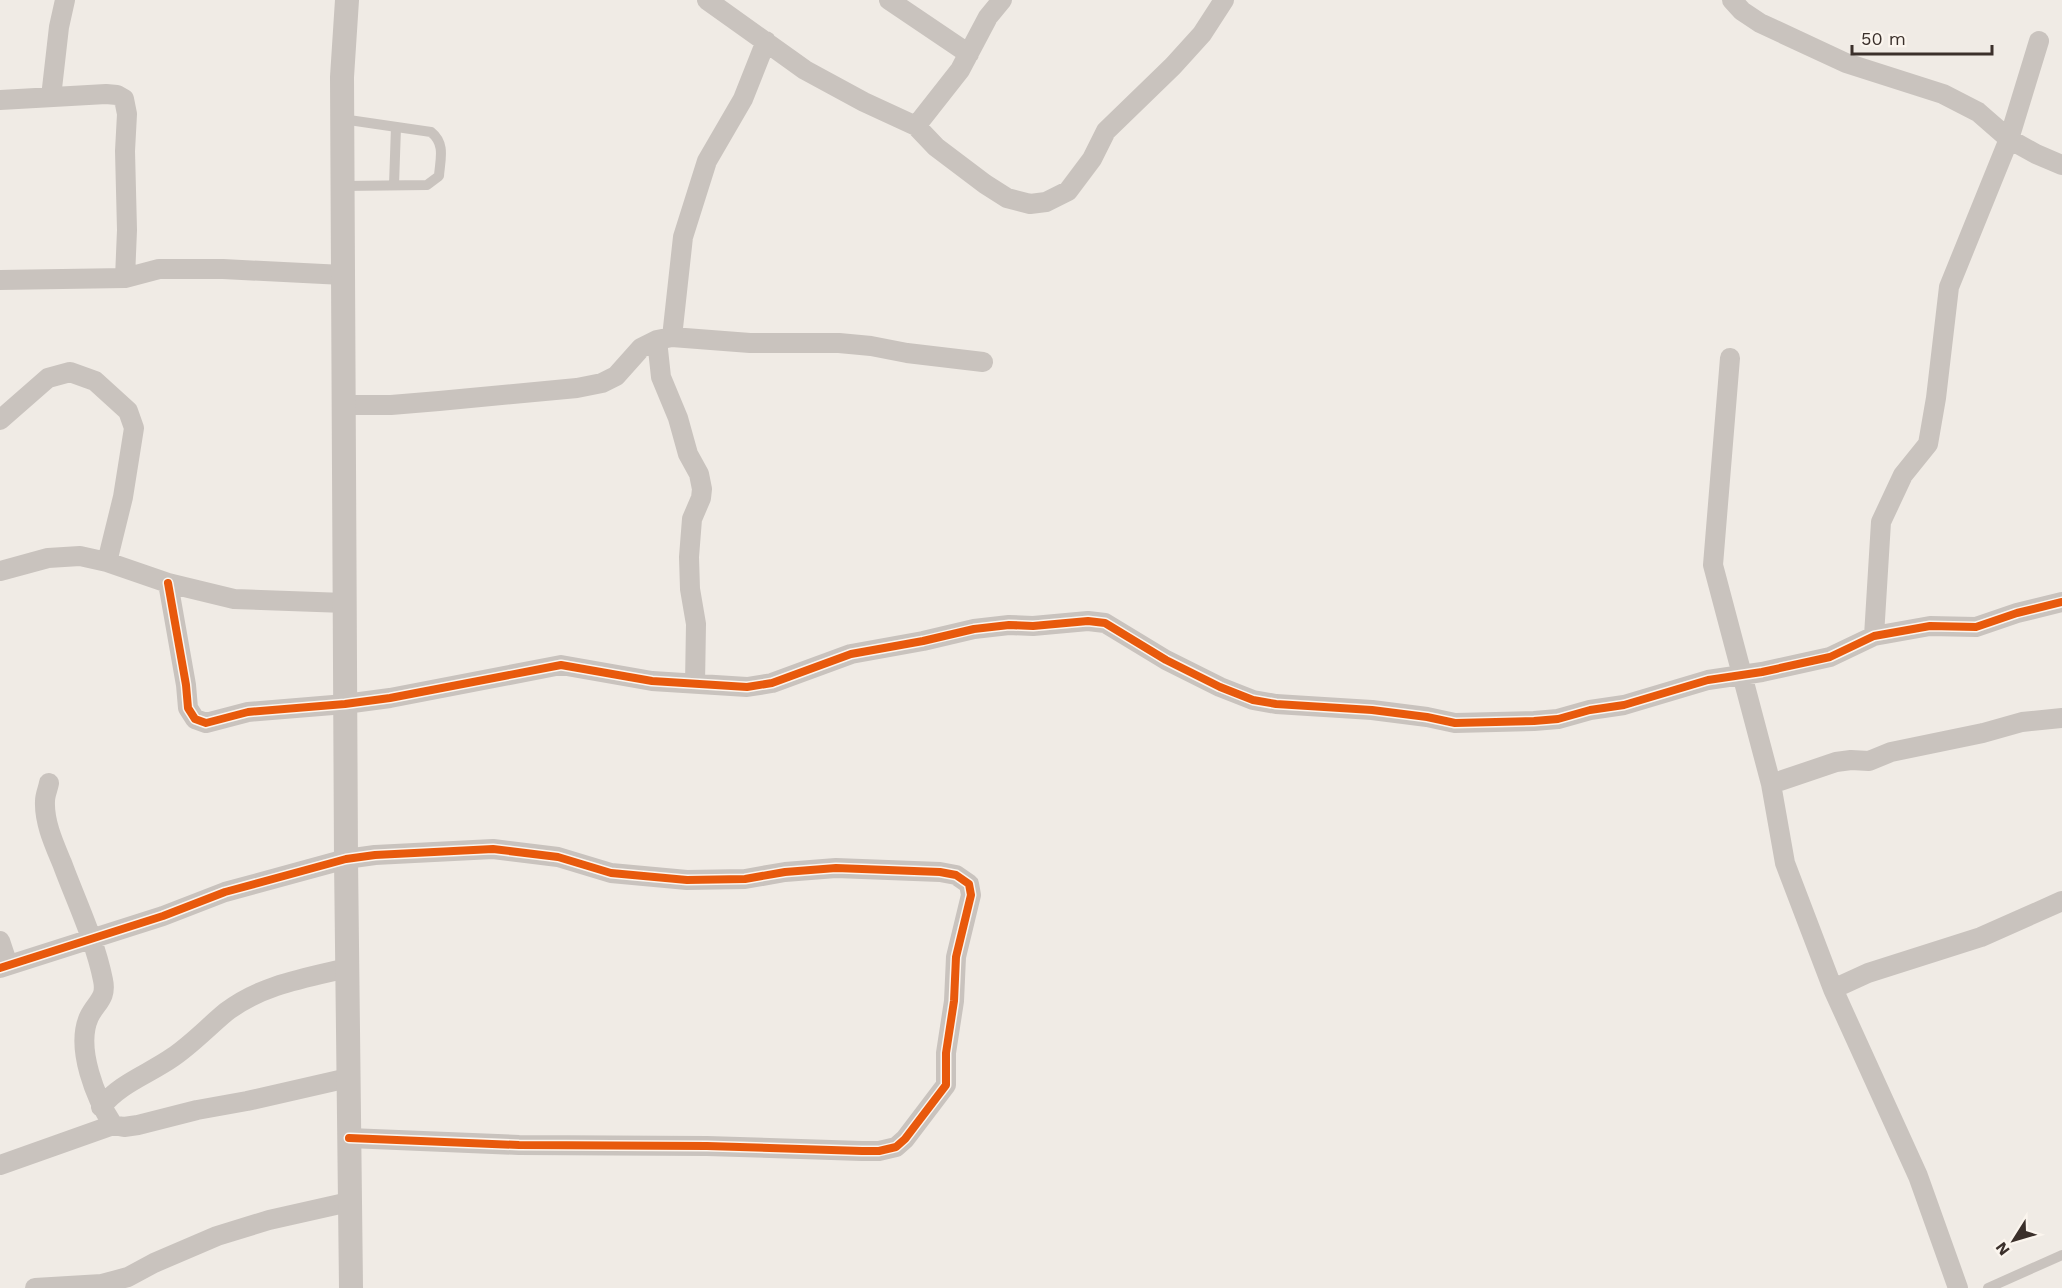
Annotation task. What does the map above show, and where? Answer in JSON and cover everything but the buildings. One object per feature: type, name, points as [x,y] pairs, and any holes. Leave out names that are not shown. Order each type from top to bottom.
[{"type":"street","points":[[51,97],[59,27],[65,0]]},
{"type":"street","points":[[347,0],[342,119],[351,1288]]},
{"type":"street","points":[[707,0],[805,70],[864,102],[916,126],[936,147],[984,184],[1007,198],[1030,204],[1046,202],[1068,192],[1092,159],[1106,131],[1173,66],[1202,34],[1224,0]]},
{"type":"street","points":[[888,0],[969,54]]},
{"type":"street","points":[[916,126],[960,70],[988,17],[1002,0]]},
{"type":"street","points":[[1732,0],[1742,11],[1760,23],[1846,63],[1943,94],[1978,112],[2009,138],[2036,154],[2062,165]]},
{"type":"street","points":[[695,684],[696,624],[690,589],[689,557],[692,519],[701,498],[702,489],[699,474],[688,454],[678,417],[660,377],[664,338],[683,237],[707,161],[743,99],[766,41]]},
{"type":"street","points":[[1874,636],[1881,522],[1903,475],[1928,444],[1936,398],[1949,287],[2009,138],[2039,41]]},
{"type":"street","points":[[0,100],[106,94],[117,94],[124,99],[127,114],[125,278]]},
{"type":"street","points":[[0,280],[125,278],[159,269],[223,269],[343,275]]},
{"type":"street","points":[[343,405],[415,403],[577,388],[602,383],[616,376],[641,348],[664,338],[750,343],[850,344],[983,362]]},
{"type":"street","points":[[1730,358],[1713,565],[1771,784],[1785,863],[1833,989],[1918,1176],[1958,1288]]},
{"type":"street","points":[[0,420],[48,378],[59,373],[70,372],[95,381],[128,411],[134,428],[133,438],[123,497],[107,562]]},
{"type":"street","points":[[0,571],[48,558],[80,556],[107,562],[168,583],[234,599],[345,603]]},
{"type":"street","points":[[168,583],[188,708],[195,719],[206,723],[248,712],[345,704],[561,665],[652,681],[747,687],[772,682],[850,654],[974,629],[1009,624],[1033,626],[1088,621],[1105,623],[1166,660],[1220,687],[1253,700],[1276,704],[1372,710],[1455,723],[1558,719],[1590,710],[1624,705],[1708,680],[1830,657],[1874,636],[1930,626],[1976,627],[2017,613],[2062,602]]},
{"type":"street","points":[[1771,784],[1836,762],[1869,761],[1891,752],[1983,733],[2022,722],[2062,718]]},
{"type":"street","points":[[49,783],[45,801],[48,823],[91,938],[104,983],[102,999],[90,1015],[85,1029],[84,1044],[87,1064],[101,1107],[113,1125]]},
{"type":"street","points":[[0,941],[4,967],[163,916],[225,892],[346,860],[375,855],[493,849],[558,857],[611,873],[687,880],[745,879],[785,872],[836,868],[940,872],[956,875],[969,884],[971,895],[956,957],[954,1001],[946,1053],[946,1085],[905,1139],[896,1147],[879,1151],[862,1151],[707,1146],[519,1145],[349,1138]]},
{"type":"street","points":[[1833,989],[1868,973],[1981,937],[2062,901]]},
{"type":"street","points":[[101,1107],[121,1087],[171,1058],[227,1011],[252,995],[285,982],[347,968]]},
{"type":"street","points":[[0,1165],[113,1125],[124,1127],[138,1125],[174,1115],[348,1078]]},
{"type":"street","points":[[35,1288],[102,1284],[128,1277],[154,1263],[217,1236],[269,1220],[349,1202]]},
{"type":"lane","points":[[342,119],[431,132],[438,137],[441,145],[439,176],[427,185],[343,186]]},
{"type":"lane","points":[[394,185],[396,127]]},
{"type":"lane","points":[[1988,1288],[2062,1255]]},
{"type":"cycle path","points":[[168,583],[188,708],[195,719],[206,723],[248,712],[390,698],[561,665],[652,681],[747,687],[772,683],[851,654],[974,629],[1088,621],[1105,623],[1166,660],[1220,687],[1253,700],[1276,704],[1372,710],[1455,723],[1534,721],[1558,719],[1590,710],[1624,705],[1708,680],[1762,672],[1830,657],[1874,636],[1930,626],[1976,627],[2017,613],[2062,602]]},
{"type":"cycle path","points":[[0,968],[163,916],[225,892],[346,859],[375,855],[493,849],[558,857],[611,873],[687,880],[745,879],[785,872],[836,868],[940,872],[956,875],[969,884],[971,895],[956,957],[954,1001],[946,1053],[946,1085],[905,1139],[896,1147],[879,1151],[862,1151],[707,1146],[519,1145],[349,1138]]}]
